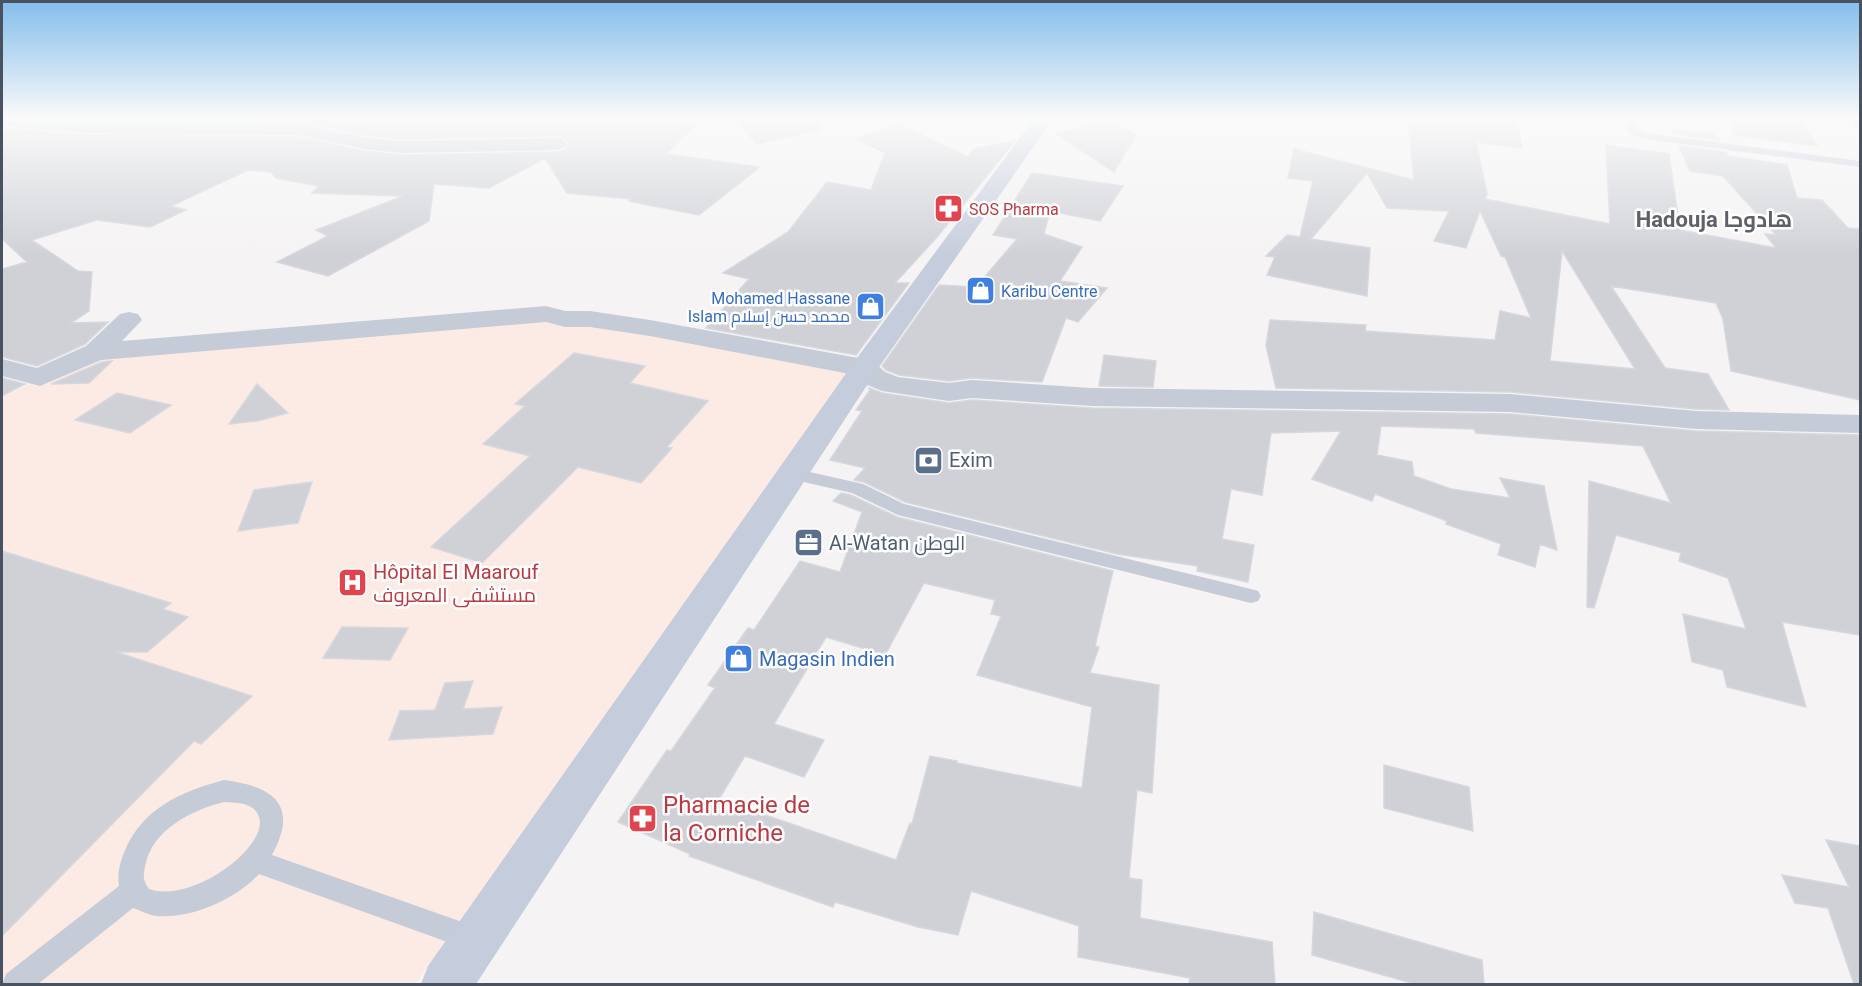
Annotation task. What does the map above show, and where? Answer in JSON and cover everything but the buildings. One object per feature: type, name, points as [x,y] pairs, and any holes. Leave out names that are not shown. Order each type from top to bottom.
[{"type":"street","points":[[446,984],[864,368],[1011,165]]},
{"type":"street","points":[[2,368],[39,377],[96,352],[546,314],[565,319],[590,319],[650,328],[864,368],[875,378],[892,385],[949,392],[972,389],[1072,396],[1511,403],[1696,420],[1860,423]]},
{"type":"street","points":[[96,352],[129,320]]},
{"type":"lane","points":[[792,474],[857,488],[898,509],[1251,596]]},
{"type":"lane","points":[[224,791],[243,791],[259,797],[269,808],[272,823],[266,842],[254,860],[235,879],[213,892],[188,902],[165,904],[146,901],[134,891],[129,876],[133,858],[143,839],[159,821],[180,806],[202,796],[224,791]]},
{"type":"lane","points":[[254,860],[477,940]]},
{"type":"lane","points":[[16,984],[134,891]]},
{"type":"shaded area","name":"Hôpital El Maarouf مستشفى المعروف","points":[[530,319],[599,326],[854,367],[573,768],[415,984],[2,984],[2,397],[91,355]]},
{"type":"place","name":"SOS Pharma","points":[[948,209]]},
{"type":"place","name":"Karibu Centre","points":[[980,291]]},
{"type":"place","name":"Mohamed Hassane Islam محمد حسن إسلام","points":[[871,307]]},
{"type":"place","name":"Exim","points":[[928,460]]},
{"type":"place","name":"Al-Watan الوطن","points":[[808,543]]},
{"type":"place","name":"Hôpital El Maarouf مستشفى المعروف","points":[[352,583]]},
{"type":"place","name":"Magasin Indien","points":[[738,659]]},
{"type":"place","name":"Pharmacie de la Corniche","points":[[642,819]]},
{"type":"district","name":"Hadouja هادوجا","points":[[1714,219]]}]
